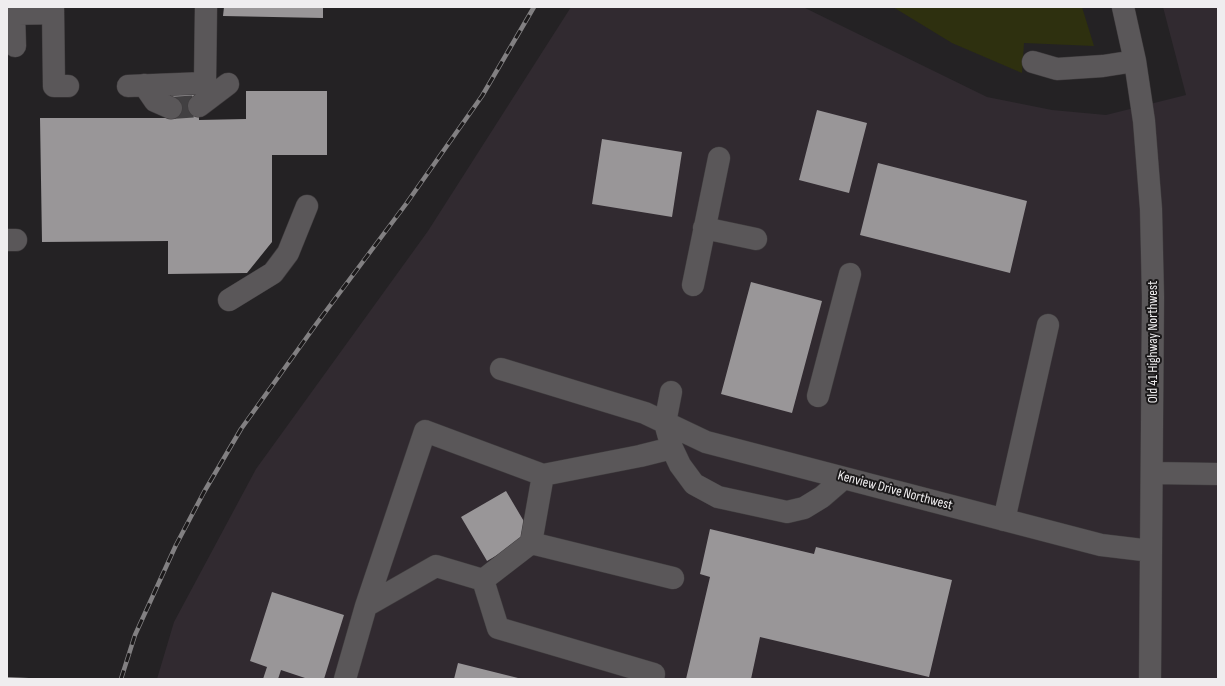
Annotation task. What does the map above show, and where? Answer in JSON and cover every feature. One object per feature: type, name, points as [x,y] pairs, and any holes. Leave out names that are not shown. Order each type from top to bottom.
[{"type":"street","points":[[171,108],[155,100],[136,86],[206,83],[206,7]]},
{"type":"street","name":"Old 41 Highway Northwest","points":[[1123,7],[1135,61],[1144,121],[1151,209],[1153,297],[1150,679]]},
{"type":"street","points":[[15,46],[10,14],[53,10],[54,86],[68,86]]},
{"type":"street","points":[[1032,62],[1057,69],[1103,66],[1135,61]]},
{"type":"street","points":[[199,106],[228,84]]},
{"type":"street","points":[[693,285],[719,158]]},
{"type":"street","points":[[229,300],[273,273],[288,253],[307,206]]},
{"type":"street","points":[[704,228],[756,239]]},
{"type":"street","points":[[818,396],[850,274]]},
{"type":"street","points":[[1004,520],[1048,325]]},
{"type":"street","name":"Kenview Drive Northwest","points":[[501,369],[645,413],[706,442],[1101,545],[1151,551]]},
{"type":"street","points":[[671,392],[665,422],[672,448],[680,465],[694,484],[718,497],[787,512],[804,508],[822,497],[844,478]]},
{"type":"street","points":[[345,679],[366,606],[425,431],[543,475],[640,456],[672,448]]},
{"type":"street","points":[[1152,473],[1218,474]]},
{"type":"street","points":[[483,580],[531,543],[543,475]]},
{"type":"street","points":[[531,543],[673,578]]},
{"type":"street","points":[[366,606],[436,566],[483,580]]},
{"type":"street","points":[[483,580],[498,628],[654,674],[653,679]]},
{"type":"shaded area","points":[[571,7],[803,7],[987,97],[1052,110],[1106,115],[1186,95],[1163,7],[1218,7],[1218,679],[157,679],[174,622],[256,469],[428,231]]},
{"type":"green space","points":[[893,7],[1082,7],[1094,46],[1024,43],[1022,73],[952,43]]},
{"type":"building","points":[[224,7],[323,7],[323,18],[223,16]]},
{"type":"building","points":[[246,91],[327,91],[327,155],[272,155],[272,242],[247,273],[168,274],[168,241],[42,242],[40,118],[171,118],[171,93],[198,93],[199,120],[246,119]]},
{"type":"building","points":[[817,110],[867,123],[849,193],[799,180]]},
{"type":"building","points":[[602,139],[682,152],[672,217],[592,204]]},
{"type":"building","points":[[878,163],[1027,201],[1010,273],[860,235]]},
{"type":"building","points":[[751,282],[822,301],[792,413],[721,394]]},
{"type":"building","points":[[506,491],[532,535],[487,561],[461,517]]},
{"type":"building","points":[[710,529],[814,554],[816,547],[952,580],[929,677],[760,637],[751,679],[686,679],[710,577],[700,574]]},
{"type":"building","points":[[272,592],[344,615],[324,679],[308,679],[281,670],[278,679],[263,679],[267,667],[250,661]]},
{"type":"building","points":[[458,663],[518,678],[518,679],[454,679]]},
{"type":"building","points":[[7,677],[29,678],[29,679],[7,679]]},
{"type":"tunnel","points":[[171,108],[199,106]]},
{"type":"railway","points":[[121,679],[135,635],[176,545],[204,492],[241,429],[317,323],[406,204],[482,96],[534,7]]}]
